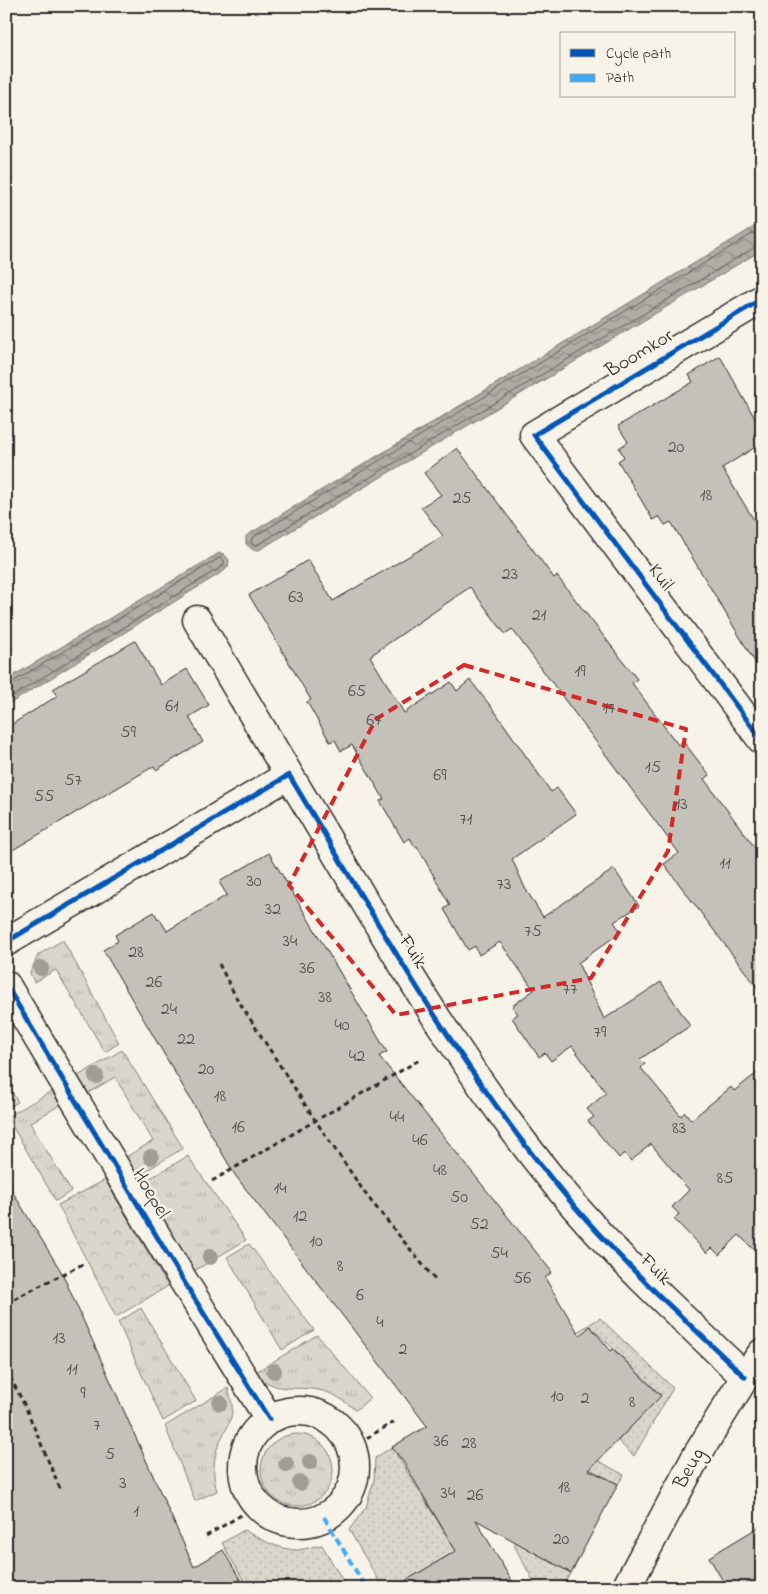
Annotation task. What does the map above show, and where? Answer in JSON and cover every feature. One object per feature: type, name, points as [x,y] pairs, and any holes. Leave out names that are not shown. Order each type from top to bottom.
[{"type":"street","name":"Boomkor","points":[[534,435],[762,299]]},
{"type":"street","name":"Kuil","points":[[534,435],[762,740]]},
{"type":"street","name":"Fuik","points":[[197,620],[410,977],[498,1110],[557,1185],[626,1262],[745,1377]]},
{"type":"street","points":[[6,942],[288,775]]},
{"type":"street","name":"Hoepel","points":[[6,985],[183,1280],[269,1419]]},
{"type":"street","name":"Beug","points":[[626,1588],[698,1455],[745,1377],[762,1353]]},
{"type":"street","points":[[286,1412],[312,1412],[329,1419],[348,1439],[351,1447],[354,1465],[352,1483],[345,1499],[324,1517],[309,1522],[285,1521],[270,1515],[252,1498],[244,1482],[242,1464],[250,1438],[269,1419],[286,1412]]},
{"type":"path","points":[[219,964],[236,997],[315,1120],[367,1196],[436,1281]]},
{"type":"path","points":[[212,1181],[420,1060]]},
{"type":"path","points":[[6,1303],[82,1264]]},
{"type":"path","points":[[6,1369],[25,1406],[61,1491]]},
{"type":"path","points":[[351,1447],[394,1422]]},
{"type":"path","points":[[206,1536],[258,1505]]},
{"type":"highlighted area","points":[[464,665],[686,729],[668,851],[591,978],[396,1015],[289,885],[376,719]]},
{"type":"green space","points":[[63,940],[119,1043],[105,1052],[56,970],[34,982],[30,973],[38,955]]},
{"type":"green space","points":[[122,1050],[183,1148],[138,1176],[126,1157],[153,1141],[115,1077],[88,1093],[78,1076]]},
{"type":"green space","points":[[6,1082],[18,1102],[6,1109]]},
{"type":"green space","points":[[52,1091],[60,1105],[30,1123],[71,1191],[56,1201],[7,1117]]},
{"type":"green space","points":[[188,1156],[246,1240],[194,1271],[142,1183]]},
{"type":"green space","points":[[105,1180],[168,1286],[116,1317],[58,1205]]},
{"type":"green space","points":[[249,1244],[314,1330],[282,1350],[227,1257]]},
{"type":"green space","points":[[141,1308],[196,1401],[163,1421],[118,1322]]},
{"type":"green space","points":[[600,1318],[673,1388],[634,1456],[618,1441],[661,1395],[590,1326],[531,1386],[513,1371]]},
{"type":"green space","points":[[317,1335],[370,1398],[356,1410],[329,1393],[309,1389],[284,1388],[270,1384],[256,1372]]},
{"type":"green space","points":[[228,1388],[232,1412],[220,1441],[215,1460],[214,1479],[217,1491],[195,1501],[165,1426]]},
{"type":"green space","points":[[297,1434],[317,1440],[327,1450],[333,1470],[327,1490],[317,1500],[297,1506],[277,1500],[267,1490],[261,1470],[267,1450],[277,1440]]},
{"type":"green space","points":[[551,1434],[624,1475],[618,1484],[545,1445]]},
{"type":"green space","points":[[392,1447],[456,1551],[412,1577],[418,1588],[383,1588],[349,1530],[366,1507],[374,1480],[375,1458]]},
{"type":"green space","points":[[244,1530],[270,1543],[291,1550],[322,1545],[347,1588],[248,1588],[222,1543]]},
{"type":"green space","points":[[516,1542],[571,1573],[561,1588],[537,1588],[514,1545]]},
{"type":"water","points":[[762,222],[762,250],[259,550],[253,550],[246,544],[246,536],[249,534]]},
{"type":"water","points":[[219,553],[224,554],[229,560],[228,567],[224,571],[6,706],[6,680]]},
{"type":"building","points":[[720,356],[762,431],[762,443],[722,468],[762,533],[762,674],[671,522],[665,525],[659,516],[653,520],[618,461],[624,457],[619,448],[628,442],[618,426],[693,382],[689,375]]},
{"type":"building","points":[[457,448],[554,578],[557,576],[637,679],[632,683],[678,745],[683,741],[709,775],[704,779],[762,857],[762,994],[664,864],[679,853],[512,629],[505,634],[470,587],[370,656],[404,713],[451,682],[457,691],[470,680],[496,713],[551,792],[557,788],[576,814],[512,859],[525,888],[543,917],[614,869],[639,906],[614,922],[621,932],[578,963],[604,1019],[661,982],[690,1026],[640,1059],[645,1064],[641,1068],[681,1116],[685,1112],[691,1120],[731,1087],[734,1091],[762,1069],[762,1258],[739,1235],[719,1255],[712,1248],[707,1253],[674,1219],[679,1214],[672,1207],[689,1190],[651,1144],[631,1161],[624,1153],[619,1158],[588,1121],[594,1117],[587,1109],[606,1093],[572,1046],[551,1061],[545,1053],[539,1057],[512,1018],[518,1014],[512,1006],[534,990],[500,942],[479,955],[475,946],[468,950],[444,909],[450,905],[417,846],[415,847],[410,838],[404,842],[380,801],[384,799],[352,745],[341,751],[335,740],[330,742],[307,702],[311,700],[249,595],[308,560],[333,601],[443,536],[421,507],[441,495],[424,473]]},
{"type":"building","points":[[135,641],[161,685],[187,669],[209,705],[189,717],[203,742],[156,770],[154,766],[6,854],[6,728],[57,696],[53,689]]},
{"type":"building","points":[[269,853],[387,1052],[379,1056],[552,1272],[545,1278],[580,1336],[590,1326],[611,1351],[613,1349],[661,1396],[589,1470],[618,1484],[571,1573],[476,1520],[516,1588],[393,1588],[456,1551],[404,1463],[392,1447],[427,1426],[235,1175],[103,950],[118,941],[115,935],[154,912],[167,931],[227,895],[219,882]]},
{"type":"building","points":[[6,1181],[62,1273],[194,1567],[223,1550],[245,1588],[6,1588]]},
{"type":"building","points":[[762,1525],[762,1588],[727,1588],[709,1557]]},
{"type":"marked path","points":[[324,1517],[366,1588]]},
{"type":"cycle path","points":[[762,299],[534,435],[762,740]]},
{"type":"cycle path","points":[[6,942],[289,775],[415,984],[482,1086],[517,1135],[568,1199],[610,1245],[652,1289],[745,1377]]},
{"type":"cycle path","points":[[6,985],[183,1280],[269,1419]]}]
